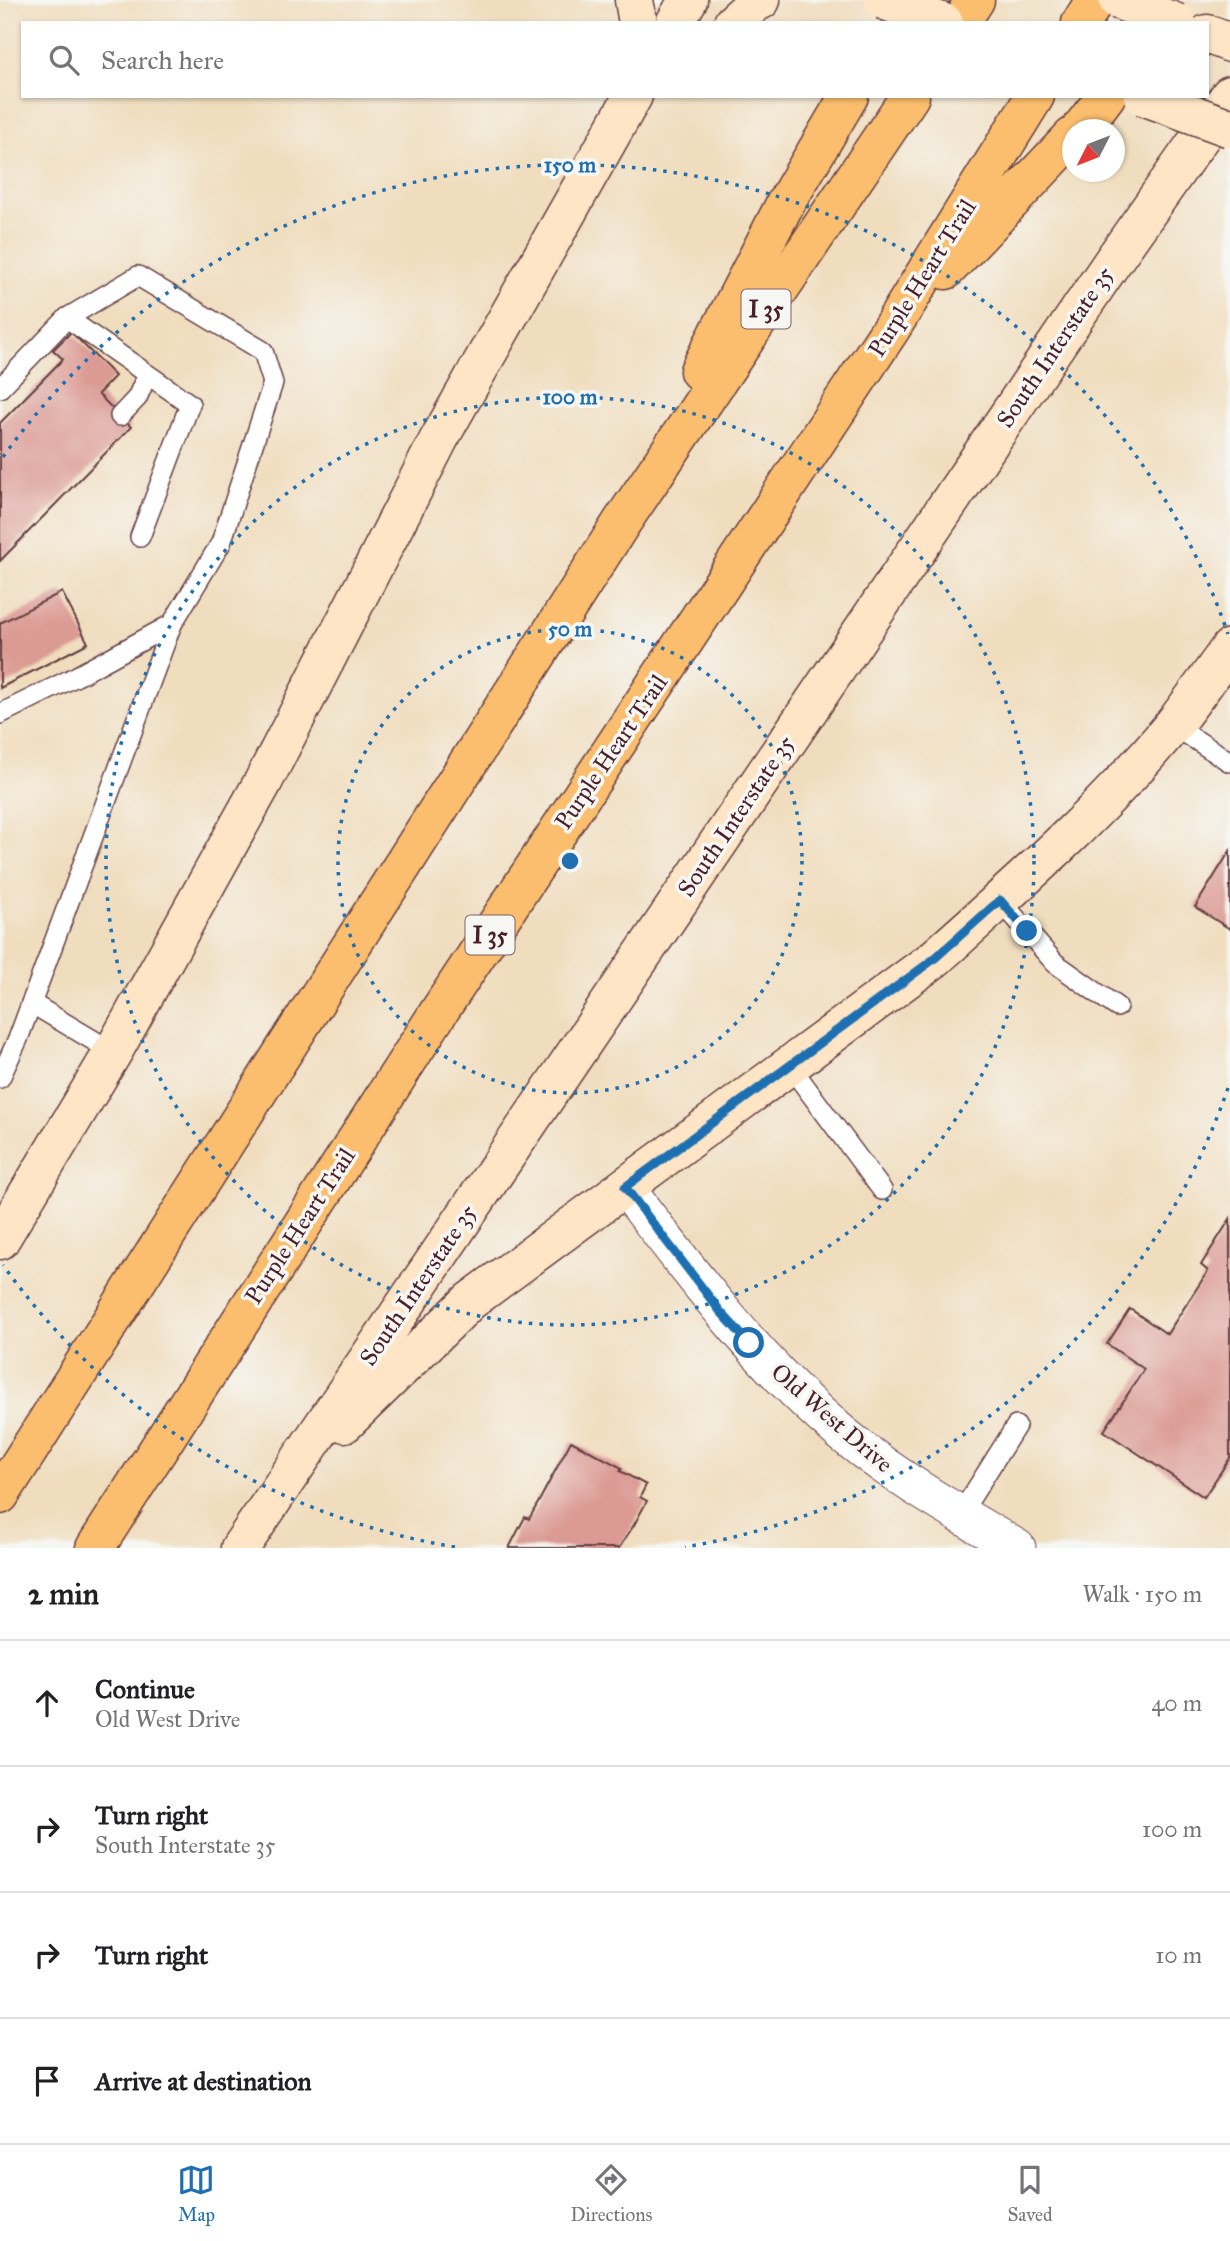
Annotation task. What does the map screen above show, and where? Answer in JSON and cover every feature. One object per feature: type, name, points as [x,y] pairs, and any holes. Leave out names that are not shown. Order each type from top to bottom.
[{"type":"highway","points":[[894,21],[907,0]]},
{"type":"highway","points":[[961,21],[975,0]]},
{"type":"highway","points":[[1082,21],[1095,0]]},
{"type":"highway","points":[[1166,21],[1182,0]]},
{"type":"highway","points":[[622,522],[784,206],[848,98]]},
{"type":"highway","name":"I 35","points":[[0,1495],[622,522],[909,98]]},
{"type":"highway","name":"Purple Heart Trail","points":[[95,1548],[440,1010],[892,327],[1034,98]]},
{"type":"highway","points":[[1088,119],[1104,98]]},
{"type":"highway","points":[[892,327],[1062,149]]},
{"type":"main road","points":[[634,0],[638,21]]},
{"type":"main road","points":[[676,21],[688,0]]},
{"type":"main road","points":[[735,21],[761,0]]},
{"type":"main road","points":[[883,0],[939,21]]},
{"type":"main road","points":[[1118,0],[1172,21]]},
{"type":"main road","points":[[1209,35],[1230,43]]},
{"type":"main road","name":"South Interstate 35","points":[[243,1544],[1097,284],[1230,95]]},
{"type":"main road","points":[[0,1240],[113,1052],[263,782],[439,439],[632,98]]},
{"type":"main road","points":[[1148,98],[1230,128]]},
{"type":"main road","name":"South Interstate 35","points":[[243,1544],[335,1432],[470,1301],[934,959],[1000,900],[1103,803],[1173,725],[1230,648]]},
{"type":"street","name":"Old West Drive","points":[[625,1187],[720,1311],[776,1373],[824,1419],[925,1494],[1017,1548]]},
{"type":"lane","points":[[0,388],[67,318],[138,276],[263,351],[273,383],[221,543],[172,624],[18,1039],[0,1078]]},
{"type":"lane","points":[[67,318],[190,404],[139,537]]},
{"type":"lane","points":[[120,416],[137,398],[147,374]]},
{"type":"lane","points":[[0,714],[172,624]]},
{"type":"lane","points":[[1173,725],[1230,762]]},
{"type":"lane","points":[[1000,900],[1055,963],[1117,1007]]},
{"type":"lane","points":[[31,1003],[113,1052]]},
{"type":"lane","points":[[790,1066],[882,1190]]},
{"type":"lane","points":[[960,1515],[1016,1426]]},
{"type":"building","points":[[71,332],[115,376],[98,394],[131,427],[0,561],[0,423],[63,359],[53,350]]},
{"type":"building","points":[[62,592],[88,643],[0,688],[0,623]]},
{"type":"building","points":[[1230,851],[1230,929],[1195,907]]},
{"type":"building","points":[[1230,1219],[1230,1458],[1204,1497],[1104,1431],[1144,1369],[1107,1344],[1130,1309],[1167,1334],[1208,1271],[1201,1265]]},
{"type":"building","points":[[571,1441],[622,1468],[620,1471],[646,1485],[640,1497],[647,1501],[634,1525],[619,1548],[509,1548],[525,1517],[529,1519]]},
{"type":"route","points":[[749,1343],[720,1311],[625,1187],[934,959],[1000,900],[1027,931]]}]
